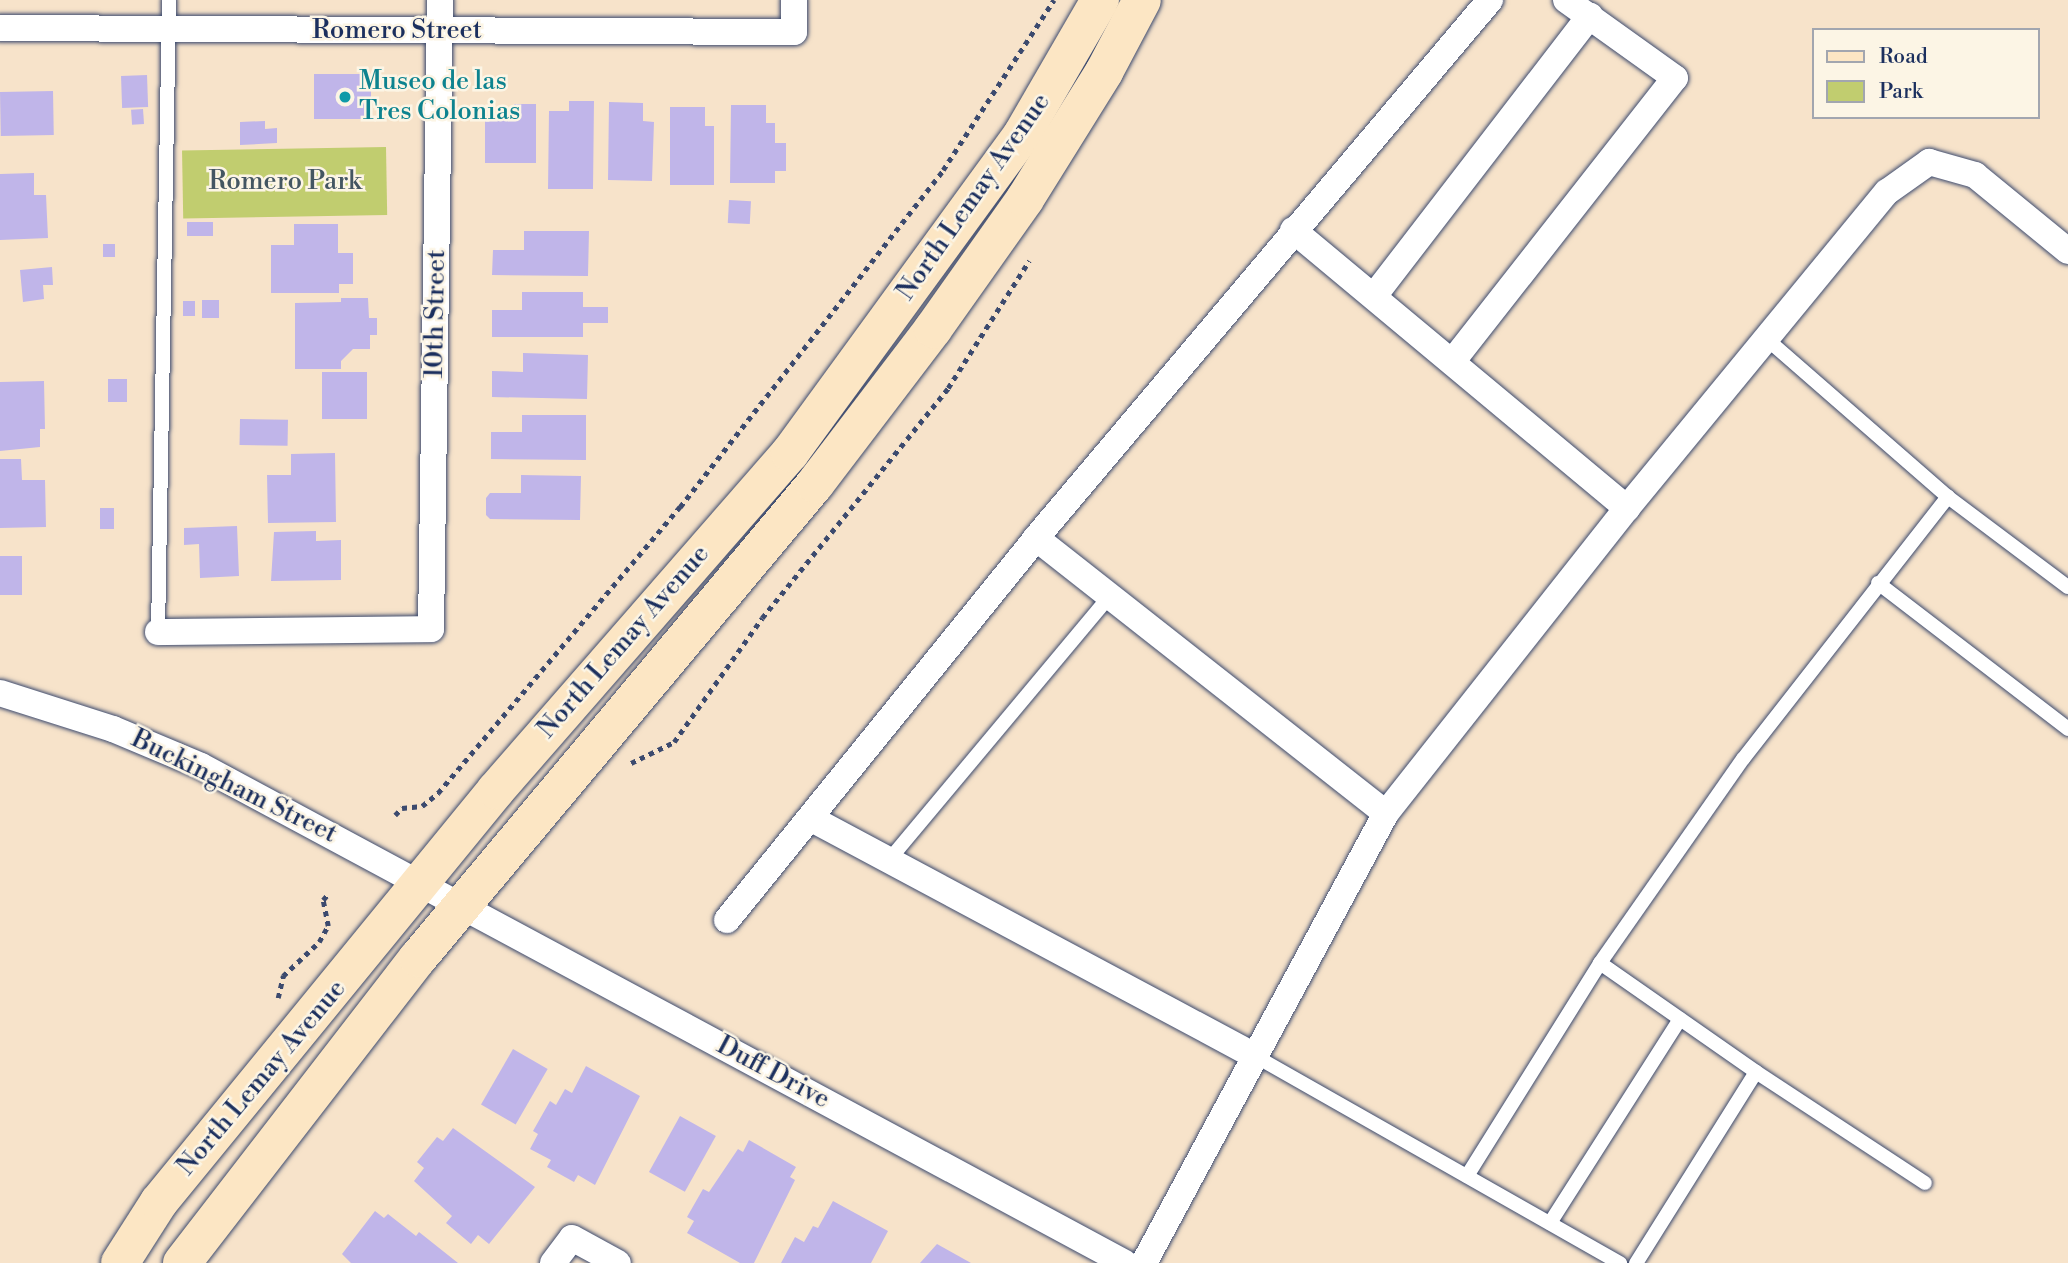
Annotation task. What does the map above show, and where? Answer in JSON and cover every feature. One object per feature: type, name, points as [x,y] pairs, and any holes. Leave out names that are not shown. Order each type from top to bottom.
[{"type":"main road","name":"North Lemay Avenue","points":[[120,1263],[159,1202],[589,679],[790,453],[1023,133],[1100,0]]},
{"type":"main road","name":"North Lemay Avenue","points":[[182,1263],[461,907],[815,484],[933,329],[1025,198],[1104,72],[1142,0]]},
{"type":"street","name":"10th Street","points":[[158,632],[431,629],[440,0]]},
{"type":"street","name":"Romero Street","points":[[0,28],[794,32],[794,0]]},
{"type":"street","points":[[727,920],[1036,538],[1293,230],[1490,0]]},
{"type":"street","points":[[1452,362],[1675,78],[1566,0]]},
{"type":"street","points":[[1374,296],[1590,16]]},
{"type":"street","points":[[1144,1263],[1387,813],[1627,508],[1887,192],[1929,162],[1975,175],[2068,251]]},
{"type":"street","points":[[1293,230],[1627,508]]},
{"type":"street","points":[[1036,538],[1387,813]]},
{"type":"street","name":"Buckingham Street","points":[[0,693],[113,729],[201,766],[421,885]]},
{"type":"street","points":[[810,818],[1255,1056]]},
{"type":"street","name":"Duff Drive","points":[[421,885],[1125,1263]]},
{"type":"street","points":[[553,1263],[572,1238],[618,1263]]},
{"type":"lane","points":[[158,632],[169,0]]},
{"type":"lane","points":[[1766,338],[1948,496],[2068,587]]},
{"type":"lane","points":[[1467,1176],[1600,963],[1743,759],[1948,496]]},
{"type":"lane","points":[[1878,583],[2068,729]]},
{"type":"lane","points":[[889,860],[1111,596]]},
{"type":"lane","points":[[1600,963],[1756,1072],[1925,1183]]},
{"type":"lane","points":[[1550,1223],[1680,1019]]},
{"type":"lane","points":[[1255,1056],[1620,1263]]},
{"type":"lane","points":[[1636,1263],[1756,1072]]},
{"type":"path","points":[[395,815],[402,808],[422,806],[438,793],[680,507],[943,170],[1054,0]]},
{"type":"path","points":[[283,976],[318,942],[328,926],[323,900],[328,894]]},
{"type":"green space","name":"Romero Park","points":[[386,147],[387,215],[183,219],[182,151]]},
{"type":"building","points":[[314,74],[371,74],[371,119],[314,119]]},
{"type":"building","points":[[147,75],[148,107],[122,108],[121,76]]},
{"type":"building","points":[[53,91],[54,135],[1,136],[0,92]]},
{"type":"building","points":[[569,101],[594,101],[593,189],[548,189],[549,111],[569,111]]},
{"type":"building","points":[[609,102],[643,103],[643,121],[654,122],[652,181],[608,180]]},
{"type":"building","points":[[514,104],[536,104],[536,163],[485,163],[485,115],[514,115]]},
{"type":"building","points":[[731,105],[766,105],[766,123],[775,123],[775,143],[786,143],[786,171],[775,171],[775,183],[730,183]]},
{"type":"building","points":[[670,107],[705,107],[705,126],[714,126],[714,185],[670,185]]},
{"type":"building","points":[[143,109],[144,124],[132,125],[131,110]]},
{"type":"building","points":[[265,121],[265,129],[277,128],[277,143],[240,145],[240,122]]},
{"type":"building","points":[[34,173],[34,195],[46,195],[48,238],[0,240],[0,174]]},
{"type":"building","points":[[729,200],[751,201],[750,224],[728,223]]},
{"type":"building","points":[[187,222],[213,222],[213,236],[187,236]]},
{"type":"building","points":[[294,224],[338,224],[338,253],[353,253],[353,284],[339,284],[339,293],[271,293],[271,245],[294,245]]},
{"type":"building","points":[[524,231],[589,231],[588,276],[492,275],[493,250],[524,250]]},
{"type":"building","points":[[103,244],[115,244],[115,257],[103,257]]},
{"type":"building","points":[[52,267],[53,285],[43,285],[44,299],[23,302],[20,270]]},
{"type":"building","points":[[522,292],[583,292],[583,307],[608,307],[608,323],[583,323],[583,337],[492,337],[492,310],[522,310]]},
{"type":"building","points":[[341,298],[368,298],[369,318],[377,318],[377,335],[370,335],[370,349],[353,349],[341,361],[341,369],[295,369],[295,303],[341,302]]},
{"type":"building","points":[[202,300],[219,300],[219,318],[202,318]]},
{"type":"building","points":[[183,301],[195,301],[195,316],[183,316]]},
{"type":"building","points":[[523,353],[588,355],[587,399],[492,397],[492,371],[523,372]]},
{"type":"building","points":[[322,372],[367,372],[367,419],[322,419]]},
{"type":"building","points":[[108,379],[127,379],[127,402],[108,402]]},
{"type":"building","points":[[44,381],[45,429],[40,429],[40,447],[0,451],[0,382]]},
{"type":"building","points":[[522,415],[586,415],[586,460],[491,459],[491,432],[522,432]]},
{"type":"building","points":[[240,419],[288,420],[288,446],[240,445]]},
{"type":"building","points":[[335,453],[336,522],[268,523],[267,475],[291,475],[291,454]]},
{"type":"building","points":[[0,459],[21,459],[22,480],[45,480],[46,527],[0,528]]},
{"type":"building","points":[[521,475],[581,476],[580,520],[490,519],[486,515],[486,498],[490,493],[521,493]]},
{"type":"building","points":[[100,508],[114,508],[114,529],[100,529]]},
{"type":"building","points":[[237,526],[239,576],[200,578],[199,544],[184,545],[184,528]]},
{"type":"building","points":[[316,531],[316,541],[341,540],[341,580],[271,581],[274,532]]},
{"type":"building","points":[[0,556],[22,556],[22,595],[0,595]]},
{"type":"building","points":[[513,1049],[548,1069],[516,1124],[481,1104]]},
{"type":"building","points":[[586,1066],[640,1096],[595,1185],[578,1175],[574,1182],[547,1167],[551,1160],[530,1149],[538,1134],[533,1131],[550,1101],[556,1105],[565,1089],[572,1093]]},
{"type":"building","points":[[680,1116],[716,1136],[685,1192],[649,1172]]},
{"type":"building","points":[[453,1128],[535,1187],[489,1244],[478,1235],[471,1244],[446,1223],[452,1216],[414,1181],[424,1168],[417,1162],[437,1137],[443,1141]]},
{"type":"building","points":[[749,1140],[796,1167],[790,1177],[795,1180],[754,1263],[740,1263],[687,1233],[694,1221],[687,1217],[703,1189],[709,1192],[738,1149],[743,1152]]},
{"type":"building","points":[[833,1201],[888,1231],[871,1263],[781,1263],[795,1237],[804,1242],[813,1226],[818,1228]]},
{"type":"building","points":[[375,1211],[384,1218],[388,1214],[416,1236],[419,1232],[458,1263],[351,1263],[342,1254]]},
{"type":"building","points":[[937,1244],[971,1263],[920,1263]]},
{"type":"place","name":"Museo de las Tres Colonias","points":[[345,97]]}]
